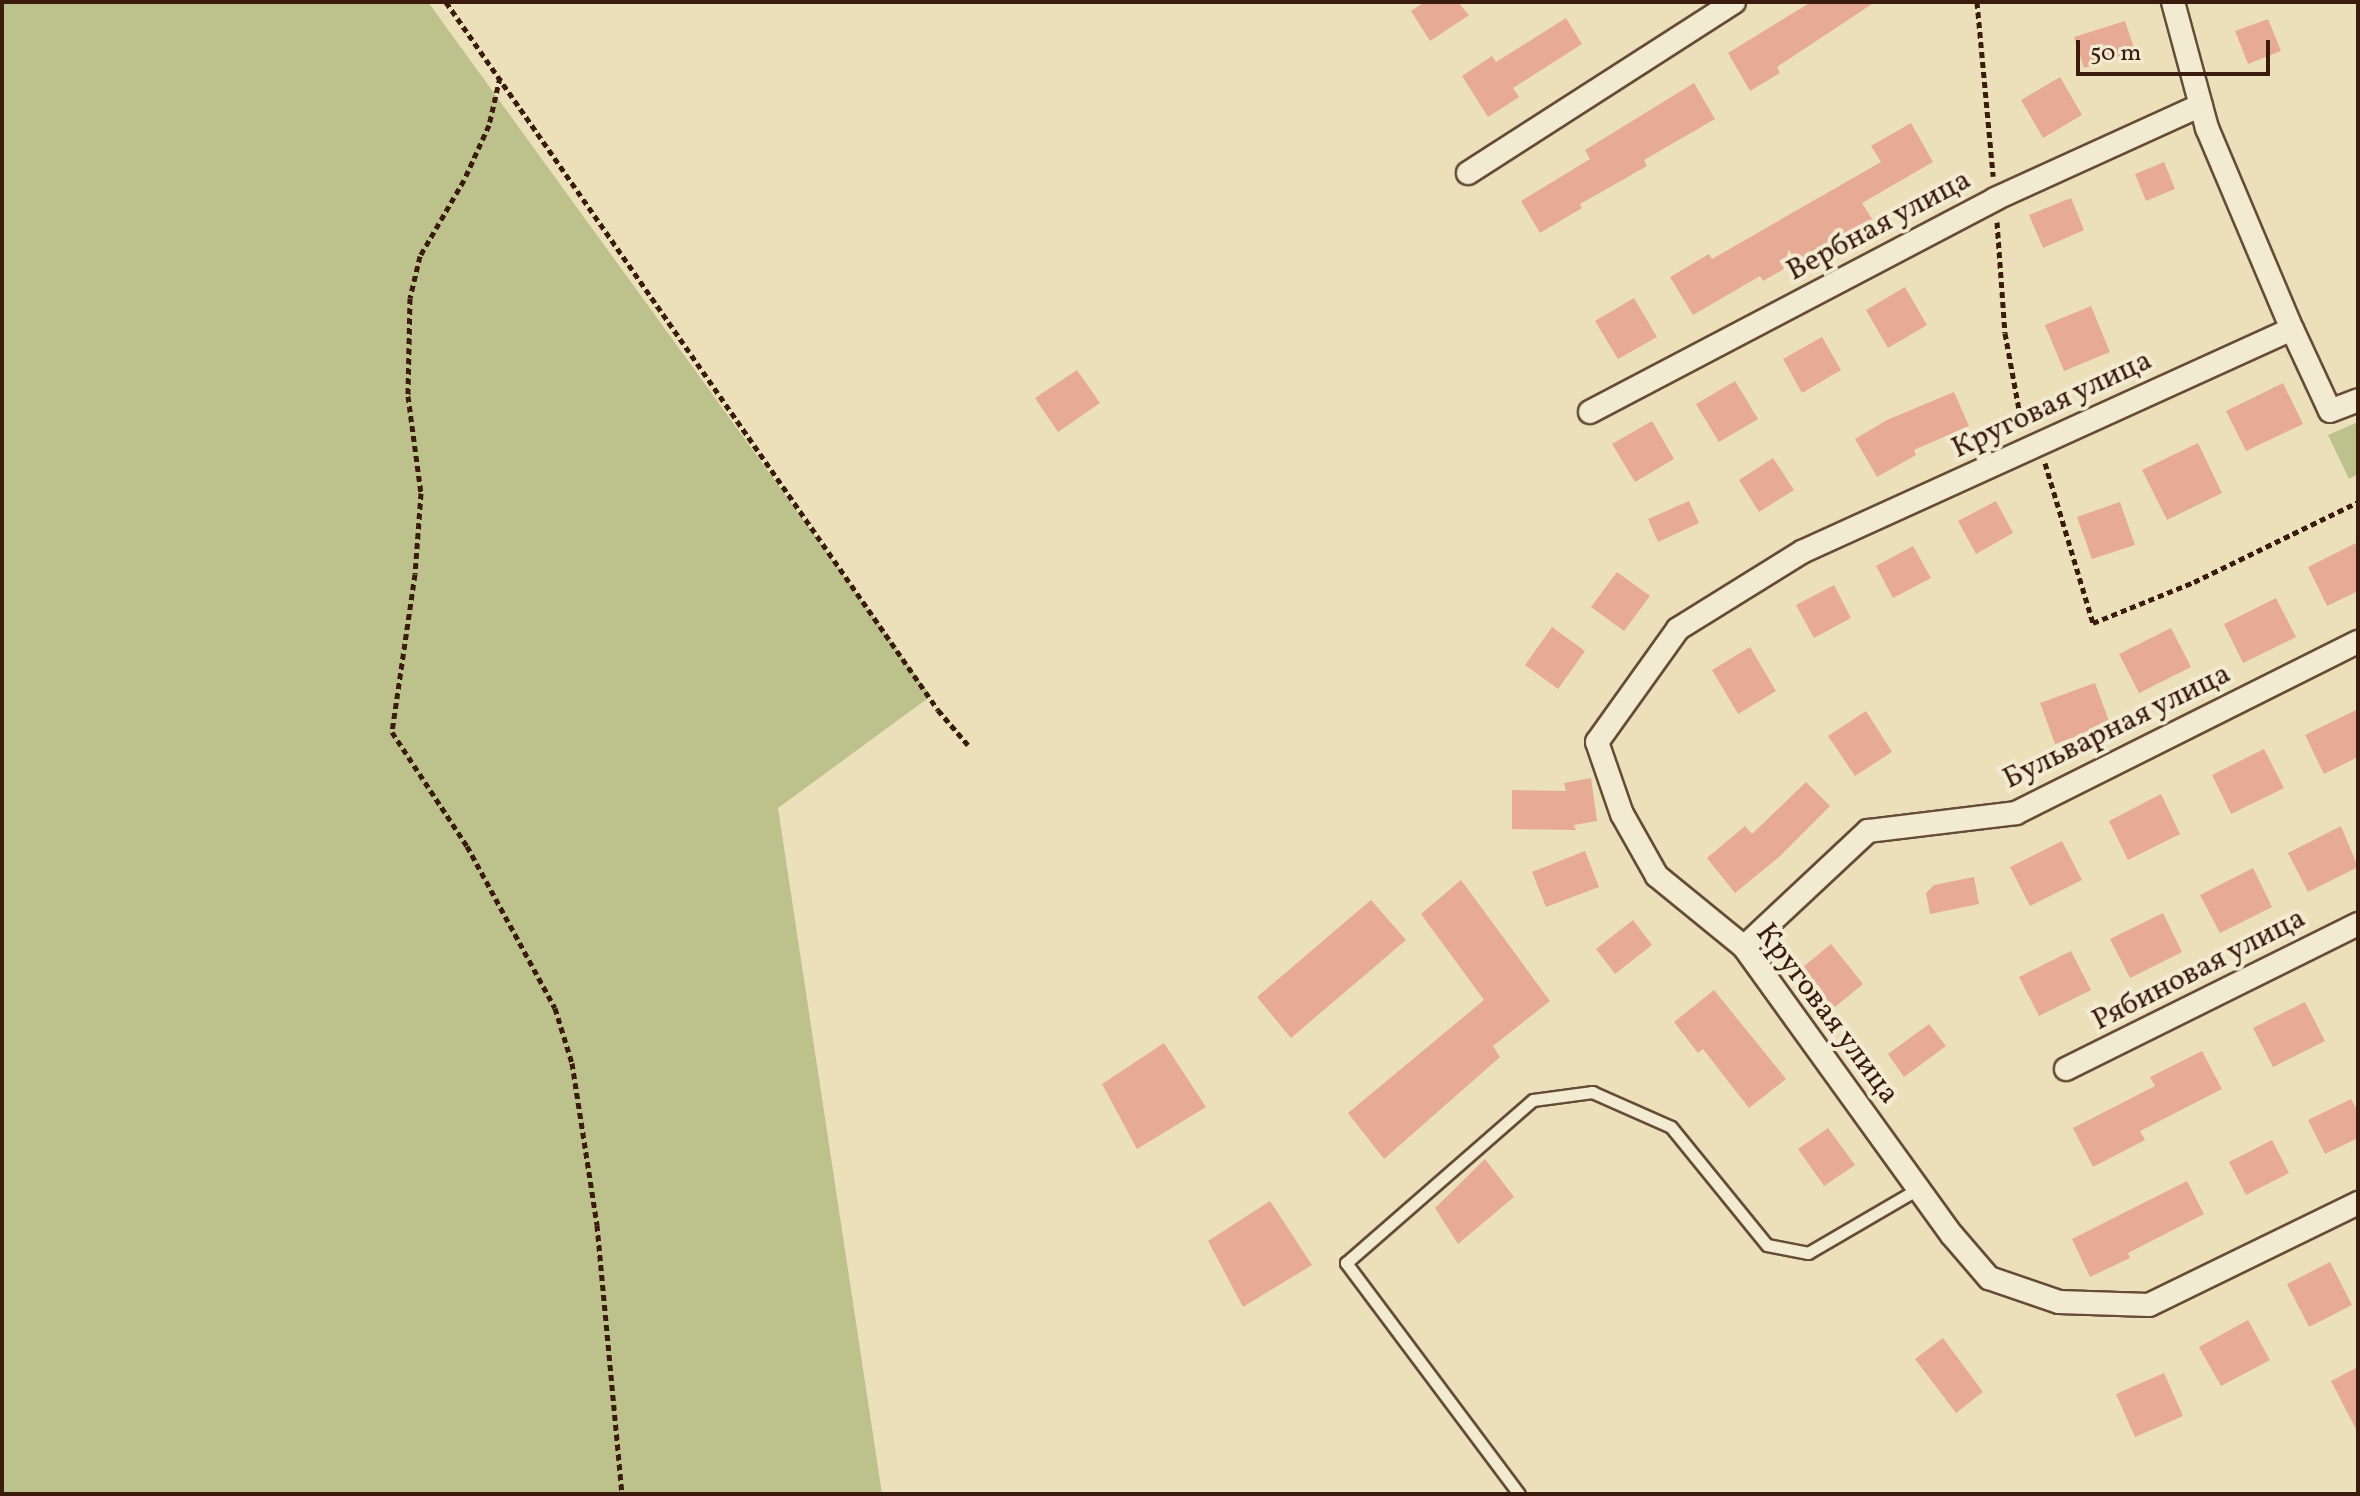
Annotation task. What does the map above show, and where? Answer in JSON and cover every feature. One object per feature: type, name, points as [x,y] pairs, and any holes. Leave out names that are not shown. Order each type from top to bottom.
[{"type":"street","points":[[1468,173],[1734,2]]},
{"type":"street","points":[[2173,2],[2207,128],[2330,411],[2358,400]]},
{"type":"street","name":"Вербная улица","points":[[1590,412],[1995,199],[2201,105]]},
{"type":"street","name":"Круговая улица","points":[[2292,329],[1802,552],[1678,629],[1597,742],[1622,814],[1657,876],[1744,947],[1918,1189],[1989,1278],[2059,1302],[2149,1305],[2355,1211]]},
{"type":"street","name":"Бульварная улица","points":[[1744,947],[1868,831],[2016,813],[2358,642]]},
{"type":"street","name":"Рябиновая улица","points":[[2066,1069],[2358,924]]},
{"type":"lane","points":[[1519,1494],[1346,1263],[1533,1100],[1592,1092],[1671,1127],[1767,1245],[1808,1253],[1918,1189]]},
{"type":"path","points":[[446,2],[938,710],[968,745]]},
{"type":"path","points":[[500,77],[489,125],[464,180],[420,256],[410,298],[408,396],[421,493],[415,574],[392,732],[467,846],[555,1008],[572,1063],[597,1225],[622,1494]]},
{"type":"path","points":[[2040,444],[2093,623],[2194,582],[2358,502]]},
{"type":"green space","points":[[2,2],[428,2],[931,696],[778,808],[882,1494],[2,1494]]},
{"type":"green space","points":[[2358,422],[2358,474],[2349,479],[2328,435]]},
{"type":"building","points":[[1425,2],[1458,2],[1469,15],[1430,41],[1411,11]]},
{"type":"building","points":[[1811,2],[1875,2],[1777,67],[1780,73],[1750,91],[1728,53]]},
{"type":"building","points":[[1566,18],[1582,44],[1513,88],[1519,97],[1488,117],[1462,76],[1492,56],[1496,62]]},
{"type":"building","points":[[2268,19],[2281,51],[2248,64],[2235,31]]},
{"type":"building","points":[[2125,21],[2135,51],[2084,68],[2074,37]]},
{"type":"building","points":[[2060,77],[2082,115],[2043,138],[2021,100]]},
{"type":"building","points":[[1694,83],[1715,119],[1644,160],[1647,166],[1580,204],[1582,208],[1540,233],[1521,201],[1590,159],[1585,150]]},
{"type":"building","points":[[1911,123],[1933,162],[1862,203],[1872,219],[1763,281],[1760,276],[1693,315],[1670,277],[1709,254],[1712,259],[1881,162],[1871,146]]},
{"type":"building","points":[[2164,162],[2175,189],[2146,201],[2135,174]]},
{"type":"building","points":[[2071,198],[2084,230],[2043,248],[2029,215]]},
{"type":"building","points":[[1905,287],[1927,325],[1888,348],[1866,310]]},
{"type":"building","points":[[1634,298],[1657,337],[1618,359],[1595,321]]},
{"type":"building","points":[[2091,306],[2110,352],[2064,371],[2045,325]]},
{"type":"building","points":[[1822,337],[1841,370],[1802,393],[1783,359]]},
{"type":"building","points":[[1077,370],[1100,403],[1058,432],[1035,398]]},
{"type":"building","points":[[1735,381],[1758,419],[1719,442],[1696,404]]},
{"type":"building","points":[[2283,383],[2303,424],[2246,451],[2226,411]]},
{"type":"building","points":[[1954,392],[1969,426],[1914,450],[1916,455],[1877,477],[1855,439],[1887,420]]},
{"type":"building","points":[[1652,421],[1674,459],[1635,482],[1612,444]]},
{"type":"building","points":[[2198,443],[2222,493],[2167,520],[2142,470]]},
{"type":"building","points":[[1773,458],[1794,490],[1759,512],[1739,480]]},
{"type":"building","points":[[1689,501],[1699,523],[1658,542],[1648,519]]},
{"type":"building","points":[[1996,501],[2013,533],[1976,554],[1958,521]]},
{"type":"building","points":[[2120,502],[2135,545],[2092,559],[2077,517]]},
{"type":"building","points":[[2358,542],[2358,591],[2327,606],[2308,567]]},
{"type":"building","points":[[1913,546],[1931,578],[1893,598],[1876,566]]},
{"type":"building","points":[[1617,572],[1650,596],[1624,631],[1591,607]]},
{"type":"building","points":[[1834,585],[1851,618],[1814,638],[1796,605]]},
{"type":"building","points":[[2276,598],[2296,637],[2243,663],[2224,624]]},
{"type":"building","points":[[1552,627],[1585,651],[1558,689],[1525,665]]},
{"type":"building","points":[[2171,628],[2191,667],[2139,693],[2119,654]]},
{"type":"building","points":[[1750,647],[1776,691],[1738,714],[1712,670]]},
{"type":"building","points":[[2095,683],[2110,724],[2055,744],[2040,703]]},
{"type":"building","points":[[2358,709],[2358,757],[2324,774],[2305,735]]},
{"type":"building","points":[[1866,711],[1892,752],[1855,776],[1828,736]]},
{"type":"building","points":[[2264,749],[2284,788],[2231,814],[2212,775]]},
{"type":"building","points":[[1591,778],[1597,821],[1574,825],[1576,830],[1512,829],[1512,790],[1566,791],[1564,783]]},
{"type":"building","points":[[1806,782],[1830,806],[1779,857],[1735,893],[1707,858],[1745,826],[1752,834]]},
{"type":"building","points":[[2161,794],[2180,834],[2128,860],[2109,821]]},
{"type":"building","points":[[2341,826],[2358,867],[2308,892],[2288,853]]},
{"type":"building","points":[[2062,841],[2082,880],[2030,906],[2010,867]]},
{"type":"building","points":[[1585,851],[1599,887],[1546,907],[1532,872]]},
{"type":"building","points":[[2253,868],[2272,907],[2220,933],[2200,895]]},
{"type":"building","points":[[1974,877],[1979,904],[1930,914],[1926,893],[1934,885]]},
{"type":"building","points":[[1461,880],[1550,1001],[1493,1046],[1500,1057],[1384,1159],[1348,1113],[1484,1000],[1421,914]]},
{"type":"building","points":[[1371,900],[1406,940],[1291,1038],[1257,997]]},
{"type":"building","points":[[2163,913],[2182,952],[2130,978],[2110,939]]},
{"type":"building","points":[[1633,920],[1652,945],[1615,974],[1596,949]]},
{"type":"building","points":[[1831,944],[1863,984],[1824,1016],[1792,976]]},
{"type":"building","points":[[2071,951],[2091,990],[2039,1016],[2019,977]]},
{"type":"building","points":[[1714,990],[1786,1079],[1749,1108],[1703,1049],[1698,1053],[1674,1022]]},
{"type":"building","points":[[2305,1002],[2325,1041],[2273,1067],[2253,1028]]},
{"type":"building","points":[[1929,1024],[1946,1046],[1904,1077],[1888,1054]]},
{"type":"building","points":[[1164,1043],[1206,1107],[1137,1149],[1102,1084]]},
{"type":"building","points":[[2202,1051],[2222,1089],[2140,1131],[2145,1140],[2093,1167],[2073,1128],[2155,1086],[2150,1077]]},
{"type":"building","points":[[2351,1099],[2358,1112],[2358,1138],[2325,1154],[2308,1120]]},
{"type":"building","points":[[1828,1128],[1855,1165],[1824,1186],[1798,1149]]},
{"type":"building","points":[[2272,1140],[2289,1173],[2246,1195],[2229,1162]]},
{"type":"building","points":[[1485,1159],[1514,1197],[1458,1244],[1435,1208]]},
{"type":"building","points":[[2187,1181],[2204,1214],[2128,1253],[2130,1258],[2090,1277],[2072,1239]]},
{"type":"building","points":[[1270,1201],[1312,1265],[1243,1307],[1208,1241]]},
{"type":"building","points":[[2330,1262],[2352,1305],[2309,1327],[2287,1284]]},
{"type":"building","points":[[2248,1320],[2270,1360],[2221,1386],[2199,1347]]},
{"type":"building","points":[[1943,1338],[1983,1392],[1956,1413],[1915,1359]]},
{"type":"building","points":[[2358,1367],[2358,1433],[2331,1381]]},
{"type":"building","points":[[2164,1373],[2183,1416],[2135,1437],[2116,1394]]}]
